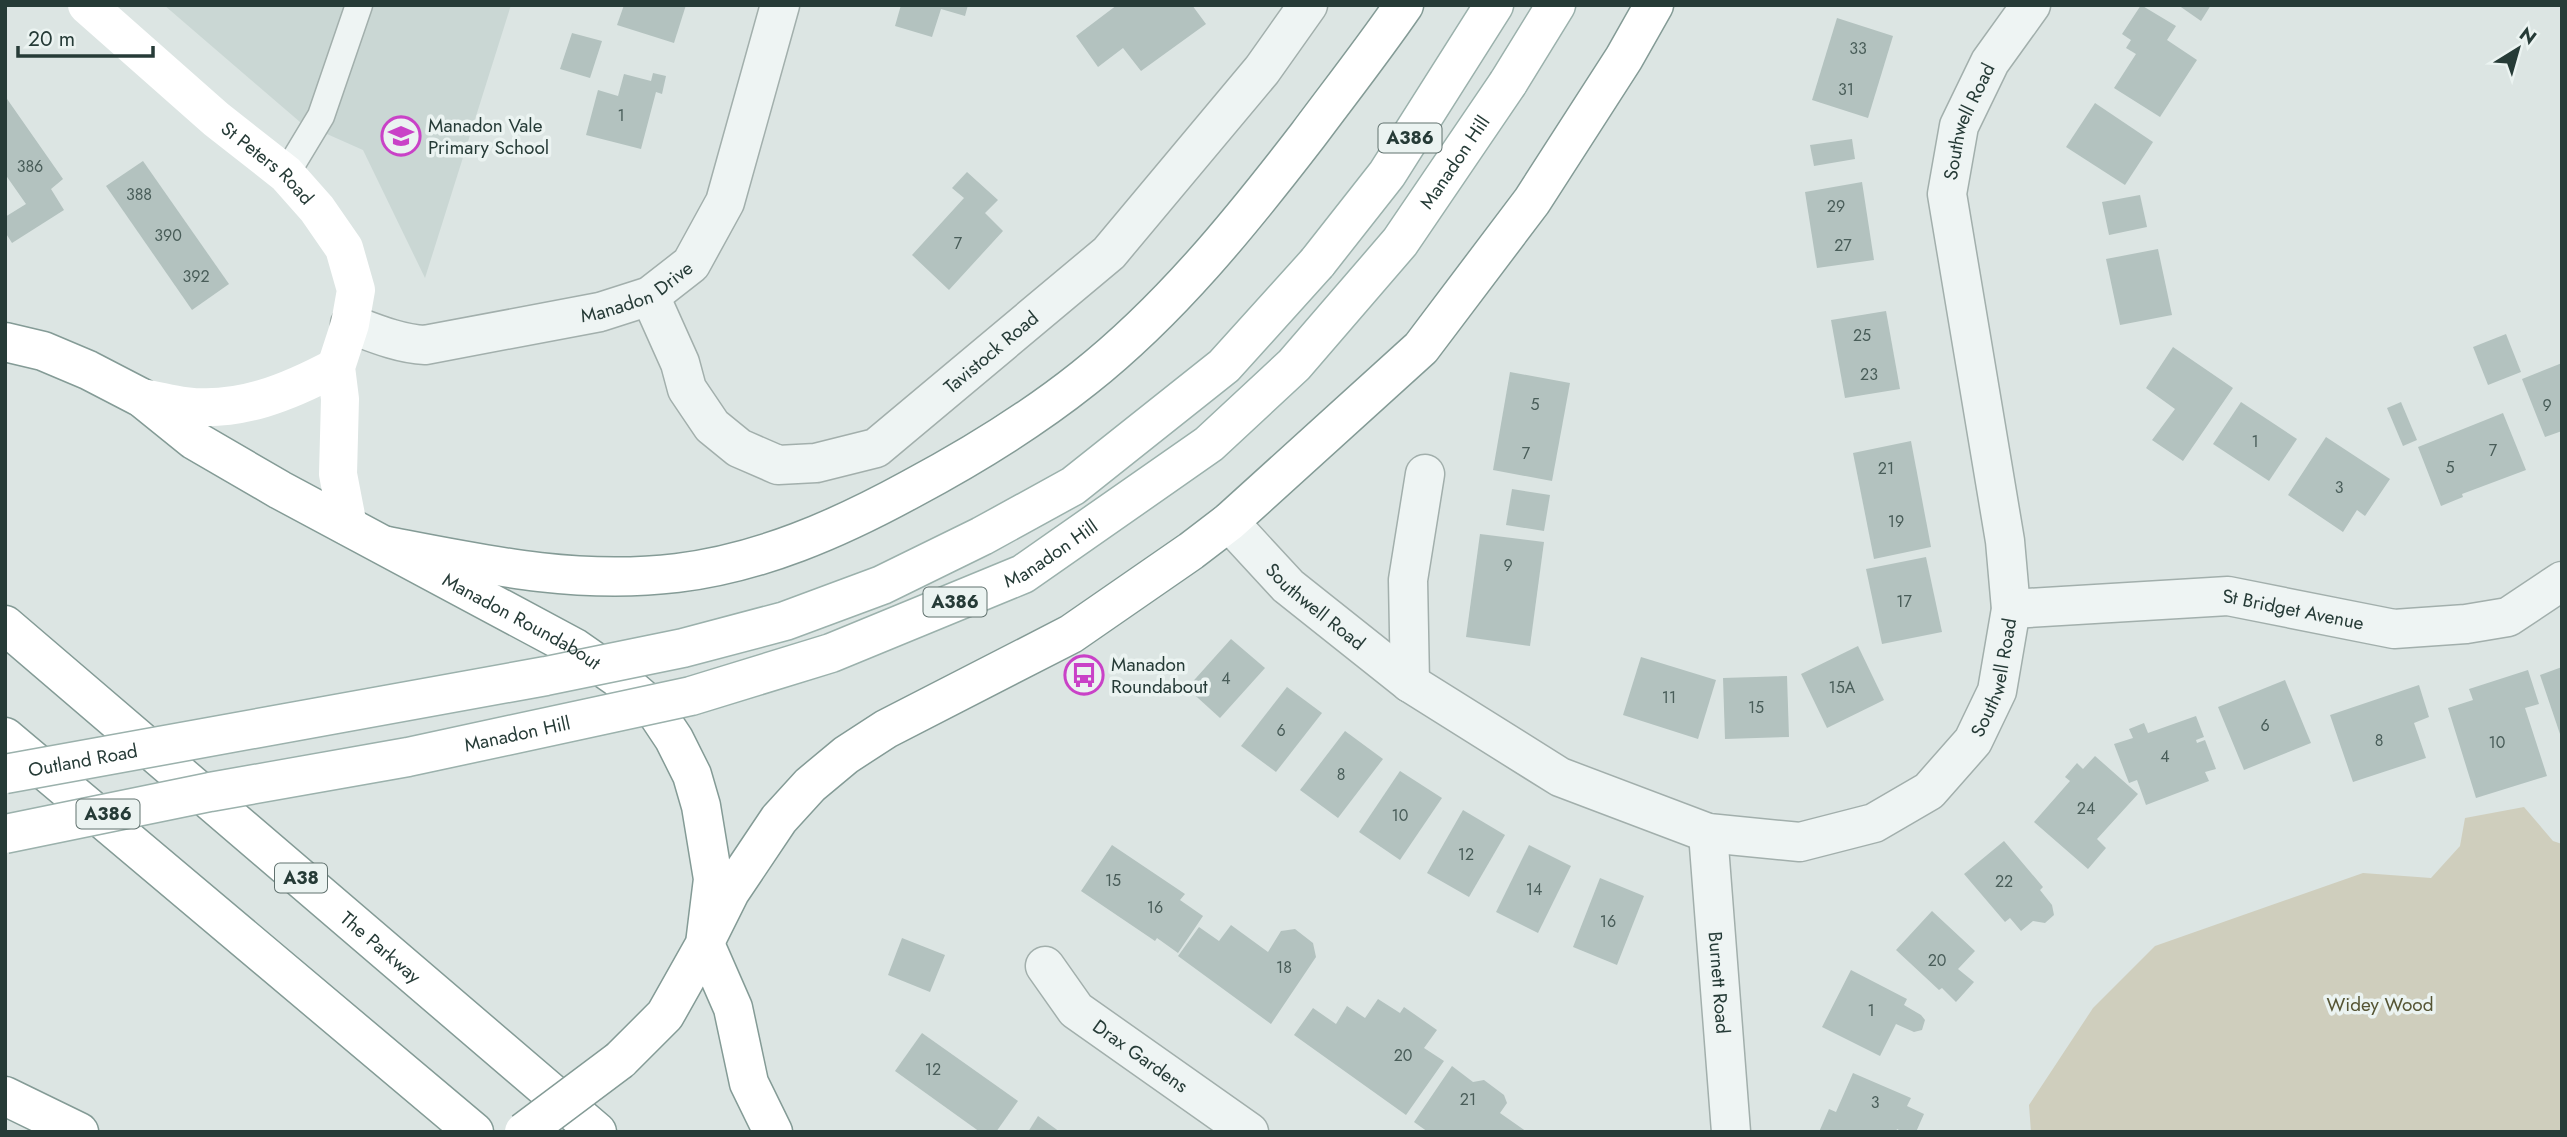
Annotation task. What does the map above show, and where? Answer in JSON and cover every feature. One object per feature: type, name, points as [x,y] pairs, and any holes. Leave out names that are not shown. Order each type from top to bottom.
[{"type":"main road","name":"St Peters Road","points":[[87,5],[216,119],[286,174],[317,209],[344,248],[356,290],[350,324],[336,367],[340,400],[338,474],[348,526]]},
{"type":"main road","points":[[387,546],[504,569],[571,577],[679,573],[776,551],[829,531],[897,497],[1027,421],[1086,377],[1148,321],[1221,244],[1295,152],[1404,5]]},
{"type":"main road","name":"Outland Road","points":[[5,774],[546,676],[682,648],[785,621],[882,584],[982,536],[1073,486],[1158,421],[1223,366],[1317,263],[1387,174],[1494,5]]},
{"type":"main road","name":"Manadon Hill","points":[[5,834],[210,792],[408,757],[691,696],[831,653],[1023,574],[1209,444],[1294,365],[1400,242],[1508,83],[1556,5]]},
{"type":"main road","points":[[773,1132],[748,1083],[733,1007],[705,942],[730,892],[779,819],[810,785],[846,755],[886,729],[1071,634],[1191,551],[1229,522],[1421,348],[1532,201],[1624,58],[1654,5]]},
{"type":"main road","name":"Manadon Roundabout","points":[[5,342],[43,351],[88,370],[142,398],[194,440],[575,648],[618,678],[654,709],[674,739],[686,763],[701,806],[713,879],[705,942],[665,1015],[620,1060],[524,1132]]},
{"type":"main road","points":[[142,398],[187,406],[232,406],[269,398],[336,367]]},
{"type":"main road","name":"The Parkway","points":[[5,625],[597,1132]]},
{"type":"main road","points":[[5,737],[474,1132]]},
{"type":"main road","points":[[5,1096],[79,1132]]},
{"type":"street","name":"Manadon Drive","points":[[350,324],[375,334],[415,345],[425,345],[600,312],[650,296],[691,264],[725,202],[780,5]]},
{"type":"street","name":"Tavistock Road","points":[[650,296],[680,363],[687,389],[712,426],[739,448],[778,465],[816,463],[876,448],[1109,253],[1262,70],[1308,5]]},
{"type":"street","name":"Southwell Road","points":[[1229,522],[1288,586],[1410,683],[1560,777],[1708,833],[1800,842],[1874,823],[1929,791],[1973,741],[1997,691],[2011,609],[2005,541],[1947,194],[1959,126],[1990,62],[2031,5]]},
{"type":"street","points":[[1410,683],[1408,580],[1425,474]]},
{"type":"street","name":"St Bridget Avenue","points":[[2011,609],[2228,596],[2394,629],[2466,624],[2508,617],[2562,581]]},
{"type":"street","name":"Burnett Road","points":[[1708,833],[1731,1132]]},
{"type":"street","name":"Drax Gardens","points":[[1045,966],[1076,1010],[1249,1132]]},
{"type":"lane","points":[[286,174],[321,116],[359,5]]},
{"type":"shaded area","name":"Manadon Vale Primary School","points":[[164,5],[511,5],[425,278],[363,150],[300,122]]},
{"type":"green space","name":"Widey Wood","points":[[2524,807],[2553,841],[2562,844],[2562,1132],[2031,1132],[2029,1105],[2093,1008],[2155,946],[2363,873],[2431,878],[2460,846],[2465,818]]},
{"type":"building","points":[[624,5],[686,5],[674,43],[617,25]]},
{"type":"building","points":[[901,5],[968,5],[965,16],[941,9],[932,37],[895,26]]},
{"type":"building","points":[[1117,5],[1192,5],[1206,24],[1141,71],[1123,48],[1098,67],[1076,36]]},
{"type":"building","points":[[2141,5],[2176,26],[2167,40],[2197,60],[2160,117],[2114,88],[2136,54],[2126,48],[2131,40],[2122,34]]},
{"type":"building","points":[[2178,5],[2211,5],[2201,21]]},
{"type":"building","points":[[1837,18],[1893,36],[1868,118],[1812,100]]},
{"type":"building","points":[[572,33],[602,41],[590,78],[560,69]]},
{"type":"building","points":[[653,73],[666,76],[662,94],[656,92],[641,149],[586,135],[598,90],[618,96],[624,74],[651,81]]},
{"type":"building","points":[[5,96],[63,179],[51,189],[64,210],[12,243],[5,232],[5,217],[26,204],[5,174]]},
{"type":"building","points":[[2095,103],[2153,142],[2125,185],[2066,147]]},
{"type":"building","points":[[1852,139],[1855,159],[1814,166],[1810,145]]},
{"type":"building","points":[[143,161],[229,284],[192,310],[106,186]]},
{"type":"building","points":[[967,172],[998,200],[985,213],[1003,231],[949,290],[912,255],[964,198],[952,188]]},
{"type":"building","points":[[1862,182],[1874,260],[1817,268],[1805,192]]},
{"type":"building","points":[[2140,195],[2147,227],[2109,235],[2102,202]]},
{"type":"building","points":[[2158,249],[2172,315],[2120,325],[2106,259]]},
{"type":"building","points":[[1886,311],[1900,389],[1845,398],[1831,320]]},
{"type":"building","points":[[2506,334],[2521,372],[2488,385],[2473,347]]},
{"type":"building","points":[[2173,347],[2233,388],[2183,461],[2152,440],[2175,409],[2146,388]]},
{"type":"building","points":[[2562,363],[2562,431],[2545,437],[2522,379]]},
{"type":"building","points":[[1510,372],[1570,383],[1552,481],[1493,470]]},
{"type":"building","points":[[2241,402],[2297,439],[2269,481],[2213,444]]},
{"type":"building","points":[[2401,402],[2417,440],[2403,446],[2387,408]]},
{"type":"building","points":[[2503,413],[2526,470],[2462,494],[2463,497],[2441,506],[2418,447]]},
{"type":"building","points":[[2326,437],[2390,479],[2365,516],[2357,510],[2343,532],[2288,495]]},
{"type":"building","points":[[1911,441],[1931,547],[1874,559],[1853,453]]},
{"type":"building","points":[[1512,489],[1550,495],[1544,531],[1506,525]]},
{"type":"building","points":[[1480,534],[1544,542],[1530,646],[1466,637]]},
{"type":"building","points":[[1926,557],[1942,632],[1882,644],[1866,569]]},
{"type":"building","points":[[1231,639],[1265,668],[1220,718],[1187,688]]},
{"type":"building","points":[[1858,646],[1884,700],[1827,728],[1801,674]]},
{"type":"building","points":[[1641,657],[1716,680],[1698,739],[1623,715]]},
{"type":"building","points":[[2562,667],[2562,737],[2561,737],[2540,675]]},
{"type":"building","points":[[2528,670],[2539,704],[2525,708],[2547,776],[2476,798],[2448,708],[2473,700],[2469,689]]},
{"type":"building","points":[[1787,676],[1789,737],[1725,739],[1723,678]]},
{"type":"building","points":[[2285,680],[2311,743],[2244,770],[2218,707]]},
{"type":"building","points":[[2419,685],[2429,717],[2414,723],[2426,758],[2353,782],[2330,715]]},
{"type":"building","points":[[1287,687],[1322,713],[1276,772],[1241,746]]},
{"type":"building","points":[[2196,716],[2204,737],[2196,740],[2197,743],[2205,740],[2216,769],[2205,772],[2209,781],[2146,805],[2137,780],[2129,783],[2114,744],[2133,738],[2129,729],[2144,723],[2148,733]]},
{"type":"building","points":[[1345,731],[1383,759],[1338,818],[1300,790]]},
{"type":"building","points":[[2095,756],[2138,794],[2097,839],[2106,848],[2088,869],[2034,822],[2070,781],[2065,777],[2077,763],[2083,769]]},
{"type":"building","points":[[1400,771],[1442,798],[1400,860],[1359,832]]},
{"type":"building","points":[[1463,810],[1505,835],[1469,897],[1427,873]]},
{"type":"building","points":[[2004,841],[2043,887],[2040,890],[2052,905],[2054,915],[2045,923],[2033,921],[2021,931],[2010,918],[2005,922],[1964,874]]},
{"type":"building","points":[[1112,845],[1185,894],[1180,900],[1203,916],[1178,953],[1157,938],[1155,941],[1081,891]]},
{"type":"building","points":[[1529,845],[1571,866],[1538,933],[1496,912]]},
{"type":"building","points":[[1600,878],[1644,896],[1617,965],[1573,947]]},
{"type":"building","points":[[1932,911],[1975,951],[1958,969],[1974,982],[1956,1002],[1896,950]]},
{"type":"building","points":[[1231,925],[1268,952],[1281,931],[1295,929],[1313,943],[1316,957],[1271,1024],[1178,956],[1199,927],[1219,941]]},
{"type":"building","points":[[902,938],[945,955],[930,992],[888,975]]},
{"type":"building","points":[[1851,970],[1907,999],[1904,1005],[1925,1020],[1922,1030],[1914,1032],[1896,1024],[1880,1056],[1822,1027]]},
{"type":"building","points":[[1378,999],[1400,1013],[1404,1007],[1437,1030],[1424,1048],[1444,1061],[1406,1115],[1294,1035],[1313,1008],[1336,1024],[1347,1006],[1365,1018]]},
{"type":"building","points":[[922,1033],[1018,1101],[996,1132],[980,1132],[895,1071]]},
{"type":"building","points":[[1452,1066],[1473,1082],[1484,1080],[1504,1095],[1507,1103],[1500,1113],[1527,1132],[1428,1132],[1414,1122]]},
{"type":"building","points":[[1853,1073],[1911,1098],[1907,1106],[1924,1114],[1916,1132],[1897,1129],[1896,1132],[1819,1132],[1829,1109],[1836,1112]]},
{"type":"building","points":[[1038,1116],[1060,1132],[1028,1132]]},
{"type":"place","name":"Manadon Vale Primary School","points":[[401,136]]},
{"type":"place","name":"Manadon Roundabout","points":[[1084,675]]}]
